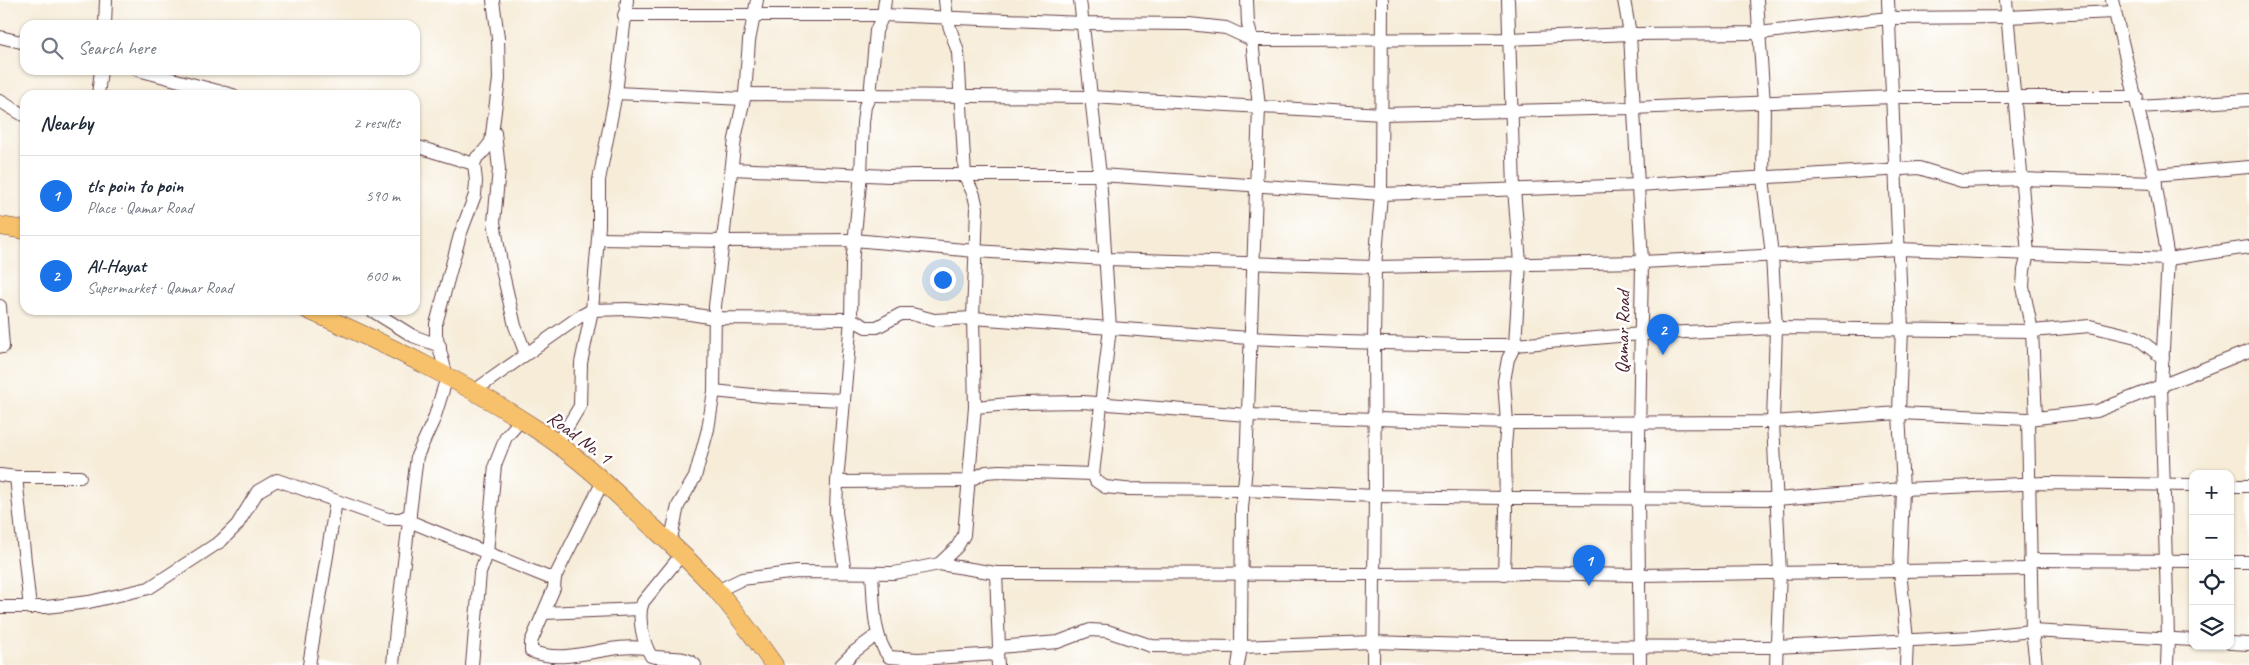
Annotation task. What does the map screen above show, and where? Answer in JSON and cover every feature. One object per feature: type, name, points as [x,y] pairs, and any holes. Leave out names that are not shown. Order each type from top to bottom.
[{"type":"highway","points":[[0,226],[20,229]]},
{"type":"highway","name":"Road No. 1","points":[[319,315],[372,338],[474,391],[557,444],[603,481],[676,549],[717,591],[774,665]]},
{"type":"street","points":[[105,20],[106,0]]},
{"type":"street","points":[[393,665],[418,456],[434,419],[447,377],[436,324],[460,235],[475,195],[474,164],[477,157],[490,142],[499,79],[498,38],[493,0]]},
{"type":"street","points":[[557,444],[580,406],[581,363],[592,310],[598,239],[599,180],[616,93],[627,0]]},
{"type":"street","points":[[649,656],[640,609],[642,602],[676,549],[678,506],[695,477],[708,429],[714,391],[715,318],[723,241],[744,96],[749,41],[757,0]]},
{"type":"street","points":[[845,572],[836,512],[837,482],[851,319],[854,240],[861,174],[863,123],[865,106],[870,96],[876,31],[883,16],[885,0]]},
{"type":"street","points":[[939,564],[957,547],[964,535],[974,407],[973,318],[978,208],[965,176],[958,52],[947,19],[944,0]]},
{"type":"street","points":[[1080,0],[1100,175],[1110,328],[1094,474],[1096,481],[1104,487],[1125,489],[1243,490],[1376,496],[1776,499],[1903,489],[2028,485],[2189,485]]},
{"type":"street","points":[[1238,665],[1242,647],[1243,490],[1246,467],[1259,107],[1252,40],[1248,24],[1247,0]]},
{"type":"street","points":[[1373,665],[1373,574],[1376,496],[1374,343],[1376,266],[1381,194],[1382,0]]},
{"type":"street","points":[[1504,574],[1506,498],[1504,463],[1507,423],[1505,372],[1508,359],[1515,344],[1520,264],[1514,189],[1508,0]]},
{"type":"street","name":"Qamar Road","points":[[1624,0],[1630,34],[1642,262],[1638,497],[1640,665]]},
{"type":"street","points":[[1757,0],[1764,104],[1763,178],[1772,255],[1776,328],[1773,422],[1780,573],[1776,665]]},
{"type":"street","points":[[1888,0],[1902,328],[1899,413],[1903,489],[1900,571],[1907,640],[1906,665]]},
{"type":"street","points":[[2006,0],[2028,254],[2024,270],[2023,287],[2032,331],[2032,419],[2028,485],[2032,631],[2036,665]]},
{"type":"street","points":[[624,14],[883,16],[1214,26],[1226,28],[1252,40],[1509,39],[1630,34],[1759,33],[1889,18],[2007,17],[2113,6],[2138,102],[2155,179],[2168,259],[2161,384],[2168,637],[2167,665]]},
{"type":"street","points":[[0,37],[20,42]]},
{"type":"street","points":[[99,90],[100,75]]},
{"type":"street","points":[[157,75],[212,90]]},
{"type":"street","points":[[616,93],[744,96],[1090,97],[1382,114],[1764,104],[1892,97],[2014,97],[2138,102],[2249,100]]},
{"type":"street","points":[[0,101],[20,113]]},
{"type":"street","points":[[493,118],[499,168],[494,222],[515,326],[526,354]]},
{"type":"street","points":[[420,148],[474,164]]},
{"type":"street","points":[[732,169],[889,176],[1100,175],[1381,194],[1638,185],[1895,168],[1919,168],[1962,181],[2155,179],[2249,166]]},
{"type":"street","points":[[598,239],[723,241],[854,240],[975,251],[1106,259],[1376,266],[1642,262],[1899,249],[2168,259],[2249,247]]},
{"type":"street","points":[[0,306],[3,347],[0,346]]},
{"type":"street","points":[[474,391],[579,317],[592,310],[627,309],[684,313],[715,318],[851,319],[866,327],[877,327],[901,314],[912,314],[934,320],[973,318],[1250,338],[1374,343],[1515,344],[1641,334],[1776,328],[2032,331],[2090,326],[2136,337],[2163,358]]},
{"type":"street","points":[[379,315],[413,336],[440,346]]},
{"type":"street","points":[[974,407],[1021,403],[1101,404],[1247,415],[1507,423],[1773,422],[1899,413],[2032,419],[2096,411],[2249,351]]},
{"type":"street","points":[[714,391],[772,397],[843,400]]},
{"type":"street","points":[[472,665],[480,573],[487,554],[495,465],[506,437],[521,420]]},
{"type":"street","points":[[837,482],[968,480],[986,472],[999,471],[1094,474]]},
{"type":"street","points":[[0,475],[16,477],[80,477]]},
{"type":"street","points":[[16,477],[30,608]]},
{"type":"street","points":[[0,607],[30,608],[89,602],[149,588],[221,541],[237,525],[258,491],[277,480],[388,519],[410,518],[487,554],[547,576],[555,577]]},
{"type":"street","points":[[603,481],[555,577],[554,588],[531,642],[531,651],[577,660],[612,648],[660,658],[688,660],[695,665]]},
{"type":"street","points":[[2234,486],[2249,486]]},
{"type":"street","points":[[309,665],[336,501]]},
{"type":"street","points":[[717,591],[742,579],[754,577],[814,571],[894,573],[939,564],[996,573],[1639,575],[1900,571],[2166,560],[2189,561]]},
{"type":"street","points":[[2234,562],[2249,562]]},
{"type":"street","points":[[872,573],[878,634],[884,651],[889,657],[899,659],[998,655],[1058,642],[1090,630],[1107,631],[1152,646],[1242,647],[1373,642],[1639,647],[1776,647],[1973,637],[2032,631],[2189,640]]},
{"type":"street","points":[[996,573],[998,655]]},
{"type":"street","points":[[544,613],[640,609]]},
{"type":"street","points":[[841,665],[854,652],[878,634]]},
{"type":"street","points":[[2234,643],[2249,644]]},
{"type":"place","name":"Al-Hayat","points":[[1663,355]]},
{"type":"place","name":"tls poin to poin","points":[[1589,586]]}]
